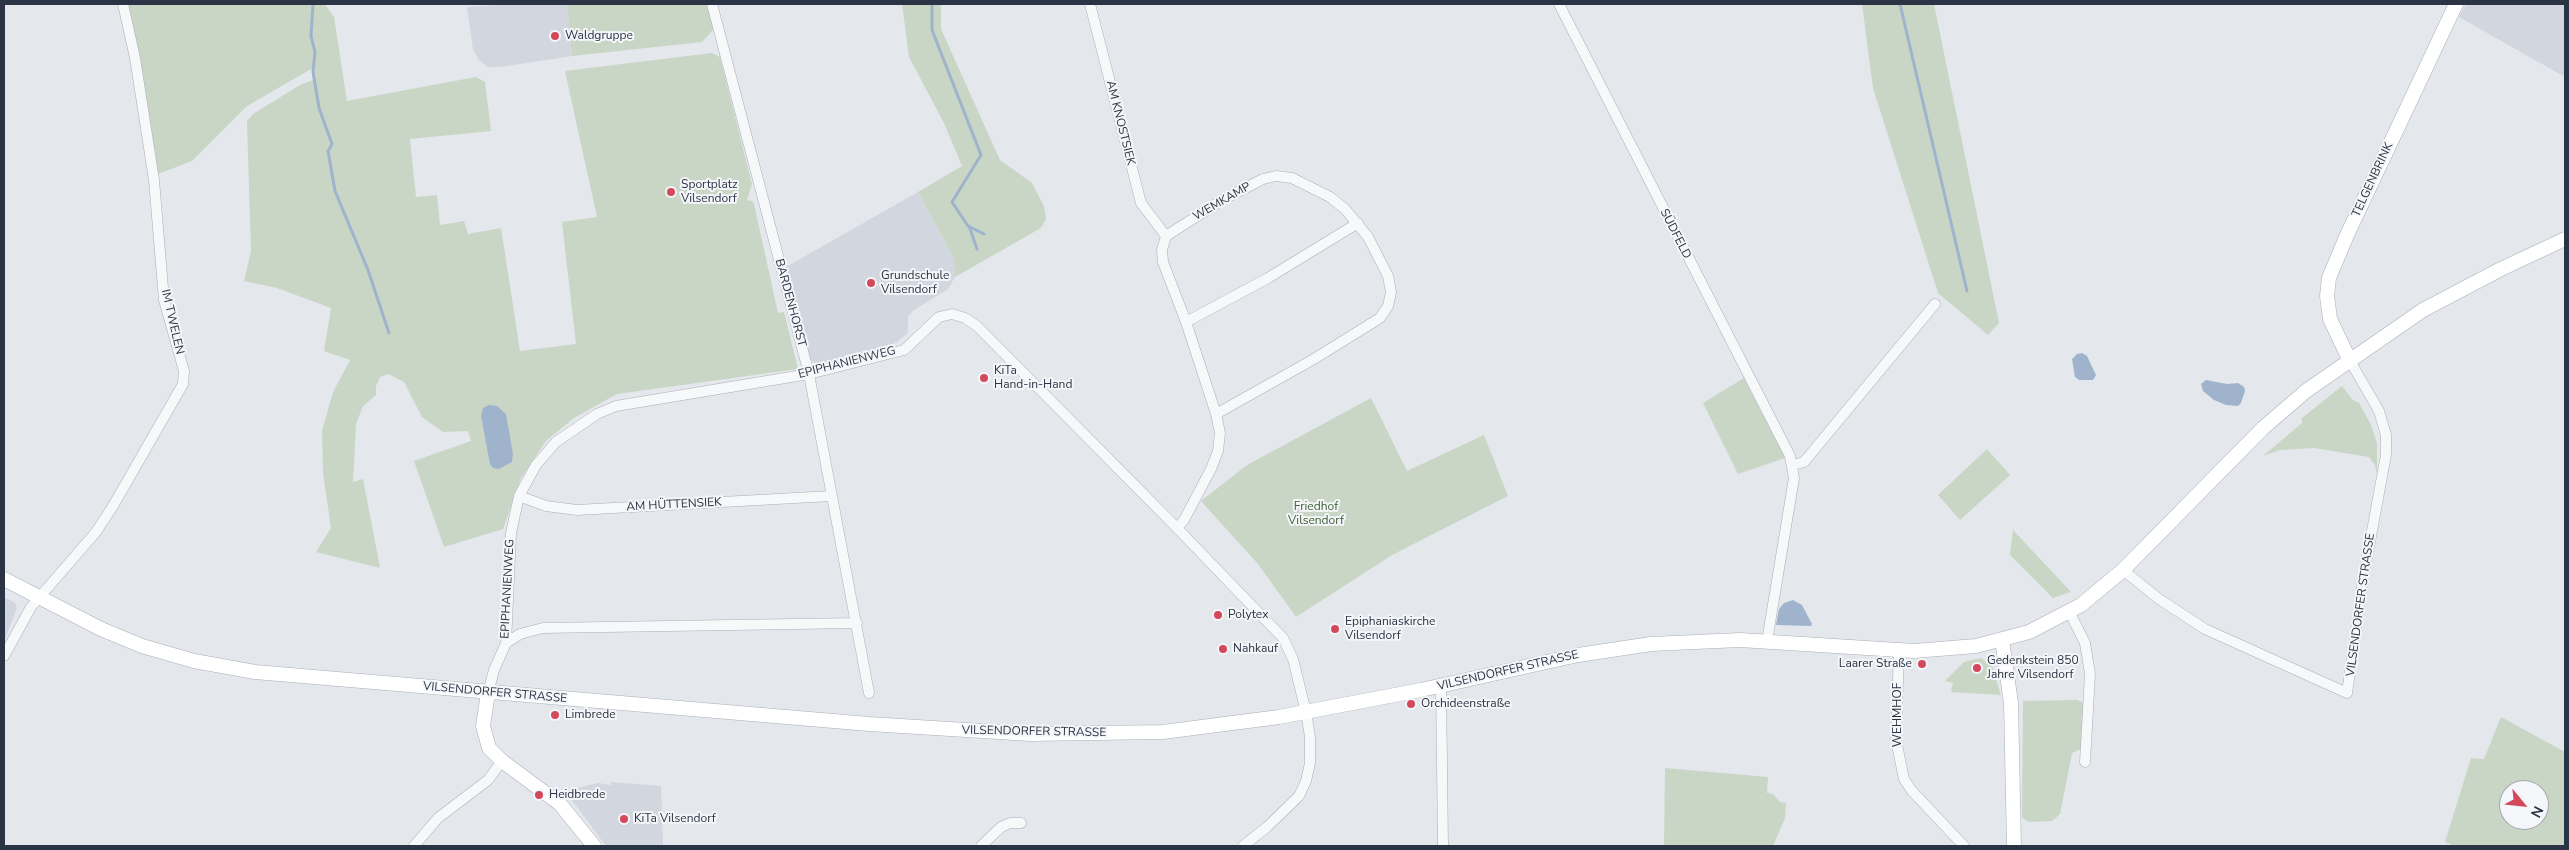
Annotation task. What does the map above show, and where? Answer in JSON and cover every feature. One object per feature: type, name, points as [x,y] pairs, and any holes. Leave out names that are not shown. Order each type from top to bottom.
[{"type":"main road","name":"TELGENBRINK","points":[[2350,359],[2330,320],[2327,296],[2330,278],[2347,235],[2456,4]]},
{"type":"main road","name":"VILSENDORFER STRASSE","points":[[4,579],[123,638],[194,661],[286,676],[879,724],[1031,734],[1163,732],[1306,712],[1624,647],[1698,641],[1767,641],[1899,651],[1943,650],[2002,640],[2029,632],[2070,612],[2094,596],[2124,570],[2263,428],[2306,391],[2404,321],[2501,268],[2565,239]]},
{"type":"main road","points":[[2002,640],[2011,702],[2014,846]]},
{"type":"main road","points":[[488,693],[484,718],[484,735],[489,748],[502,761],[550,794],[570,814],[594,846]]},
{"type":"street","name":"IM TWELEN","points":[[4,656],[25,615],[96,532],[183,384],[184,370],[164,300],[154,180],[123,4]]},
{"type":"street","name":"BARDENHORST","points":[[712,4],[809,374],[870,693]]},
{"type":"street","name":"AM KNOSTSIEK","points":[[1090,4],[1142,203],[1166,236]]},
{"type":"street","name":"SÜDFELD","points":[[1559,4],[1793,464],[1794,478],[1784,547],[1767,641]]},
{"type":"street","name":"WEMKAMP","points":[[1166,236],[1224,199],[1262,179],[1276,176],[1292,178],[1330,196],[1358,223],[1379,254],[1388,276],[1391,292],[1388,306],[1380,318],[1314,360],[1216,414]]},
{"type":"street","points":[[1186,322],[1268,278],[1358,223]]},
{"type":"street","points":[[1166,236],[1162,250],[1163,262],[1186,322],[1216,414],[1220,433],[1218,451],[1198,495],[1184,520],[1177,528]]},
{"type":"street","points":[[1793,464],[1804,462],[1935,304]]},
{"type":"street","name":"EPIPHANIENWEG","points":[[488,693],[494,670],[506,643],[510,548],[519,496],[536,465],[556,442],[597,414],[616,406],[809,374],[904,350],[939,317],[952,314],[965,318],[977,326],[1177,528],[1282,638],[1292,659],[1306,712]]},
{"type":"street","name":"VILSENDORFER STRASSE","points":[[2124,570],[2171,608],[2205,629],[2347,693],[2364,574],[2386,455],[2384,423],[2379,410],[2350,359]]},
{"type":"street","name":"AM HÜTTENSIEK","points":[[519,496],[546,506],[577,510],[831,496]]},
{"type":"street","points":[[2070,612],[2085,644],[2090,674],[2085,762]]},
{"type":"street","points":[[506,643],[520,634],[543,628],[857,622]]},
{"type":"street","name":"WEHMHOF","points":[[1899,651],[1896,740],[1904,779],[1916,796],[1964,846]]},
{"type":"street","points":[[1441,685],[1443,846]]},
{"type":"street","points":[[1243,846],[1289,806],[1298,796],[1306,781],[1311,750],[1306,712]]},
{"type":"street","points":[[414,846],[438,818],[488,780],[502,761]]},
{"type":"street","points":[[981,846],[1000,828],[1010,823],[1021,823]]},
{"type":"shaded area","points":[[510,4],[567,4],[572,56],[500,67],[488,67],[479,60],[473,50],[467,7]]},
{"type":"shaded area","points":[[2466,4],[2565,4],[2565,77],[2459,17]]},
{"type":"shaded area","name":"Grundschule Vilsendorf","points":[[918,192],[954,258],[955,277],[948,289],[914,310],[908,316],[908,333],[888,347],[819,364],[814,363],[810,359],[786,267]]},
{"type":"shaded area","points":[[4,597],[15,603],[17,608],[4,642]]},
{"type":"shaded area","name":"KiTa Vilsendorf","points":[[611,782],[661,786],[663,846],[606,846],[565,791],[598,783],[611,785]]},
{"type":"green space","points":[[126,4],[325,4],[334,17],[347,101],[476,77],[485,82],[491,131],[410,139],[416,197],[437,195],[440,225],[464,221],[468,234],[501,228],[520,351],[576,344],[562,222],[597,217],[565,71],[712,53],[720,57],[752,184],[747,200],[752,201],[754,204],[778,313],[784,312],[798,369],[617,394],[574,418],[546,441],[521,478],[503,529],[444,547],[414,461],[471,441],[468,431],[443,432],[422,417],[404,382],[388,374],[380,377],[376,386],[376,395],[363,406],[356,424],[353,482],[363,479],[380,568],[316,552],[331,528],[323,473],[322,431],[333,392],[350,360],[324,351],[331,308],[277,288],[244,281],[251,251],[247,121],[253,114],[300,85],[315,79],[313,68],[247,106],[192,161],[158,174]]},
{"type":"green space","points":[[567,4],[707,4],[714,29],[702,42],[572,56]]},
{"type":"green space","points":[[902,4],[941,4],[941,29],[1000,160],[1032,183],[1044,206],[1046,219],[1041,228],[955,277],[954,258],[918,192],[962,166],[944,123],[909,57]]},
{"type":"green space","points":[[1862,4],[1934,4],[1999,323],[1988,335],[1938,293],[1873,88]]},
{"type":"green space","points":[[1744,378],[1785,458],[1738,474],[1703,403]]},
{"type":"green space","points":[[2342,386],[2353,400],[2359,403],[2371,425],[2377,443],[2377,475],[2375,465],[2369,457],[2314,448],[2280,450],[2263,456],[2302,423],[2302,418]]},
{"type":"green space","name":"Friedhof Vilsendorf","points":[[1371,398],[1407,471],[1484,435],[1508,496],[1392,555],[1296,617],[1258,564],[1201,501],[1247,465]]},
{"type":"green space","points":[[1987,449],[2010,475],[1960,520],[1938,495]]},
{"type":"green space","points":[[2013,530],[2071,592],[2053,598],[2010,555]]},
{"type":"green space","points":[[1981,658],[1992,666],[2001,695],[1951,692],[1953,683],[1945,681],[1964,662]]},
{"type":"green space","points":[[2077,700],[2084,703],[2083,748],[2072,753],[2060,814],[2052,821],[2028,822],[2022,817],[2023,701]]},
{"type":"green space","points":[[2501,717],[2565,752],[2565,846],[2455,846],[2445,842],[2471,758],[2484,759]]},
{"type":"green space","points":[[1665,768],[1768,777],[1767,793],[1773,794],[1780,802],[1786,803],[1785,818],[1773,846],[1664,846]]},
{"type":"water","points":[[2082,353],[2087,356],[2096,375],[2093,380],[2079,380],[2075,377],[2072,359],[2077,354]]},
{"type":"water","points":[[2206,380],[2227,384],[2238,383],[2244,387],[2245,391],[2241,403],[2238,406],[2226,405],[2214,400],[2203,391],[2201,384]]},
{"type":"water","points":[[489,405],[497,406],[506,414],[513,454],[512,462],[499,469],[493,468],[490,464],[481,416],[483,408]]},
{"type":"water","points":[[1793,600],[1802,605],[1812,624],[1811,626],[1776,625],[1779,609],[1784,603]]},
{"type":"waterway","points":[[313,4],[311,36],[315,52],[313,72],[319,108],[332,144],[328,151],[335,191],[368,270],[389,333]]},
{"type":"waterway","points":[[932,4],[932,30],[981,155],[952,202],[968,226],[984,234]]},
{"type":"waterway","points":[[1900,4],[1967,291]]},
{"type":"waterway","points":[[969,226],[977,249]]},
{"type":"place","name":"Waldgruppe","points":[[555,36]]},
{"type":"place","name":"Sportplatz Vilsendorf","points":[[671,192]]},
{"type":"place","name":"Grundschule Vilsendorf","points":[[871,283]]},
{"type":"place","name":"KiTa Hand-in-Hand","points":[[984,378]]},
{"type":"place","name":"Polytex","points":[[1218,615]]},
{"type":"place","name":"Epiphaniaskirche Vilsendorf","points":[[1335,629]]},
{"type":"place","name":"Nahkauf","points":[[1223,649]]},
{"type":"place","name":"Laarer Straße","points":[[1922,664]]},
{"type":"place","name":"Gedenkstein 850 Jahre Vilsendorf","points":[[1977,668]]},
{"type":"place","name":"Orchideenstraße","points":[[1411,704]]},
{"type":"place","name":"Limbrede","points":[[555,715]]},
{"type":"place","name":"Heidbrede","points":[[539,795]]},
{"type":"place","name":"KiTa Vilsendorf","points":[[624,819]]}]
